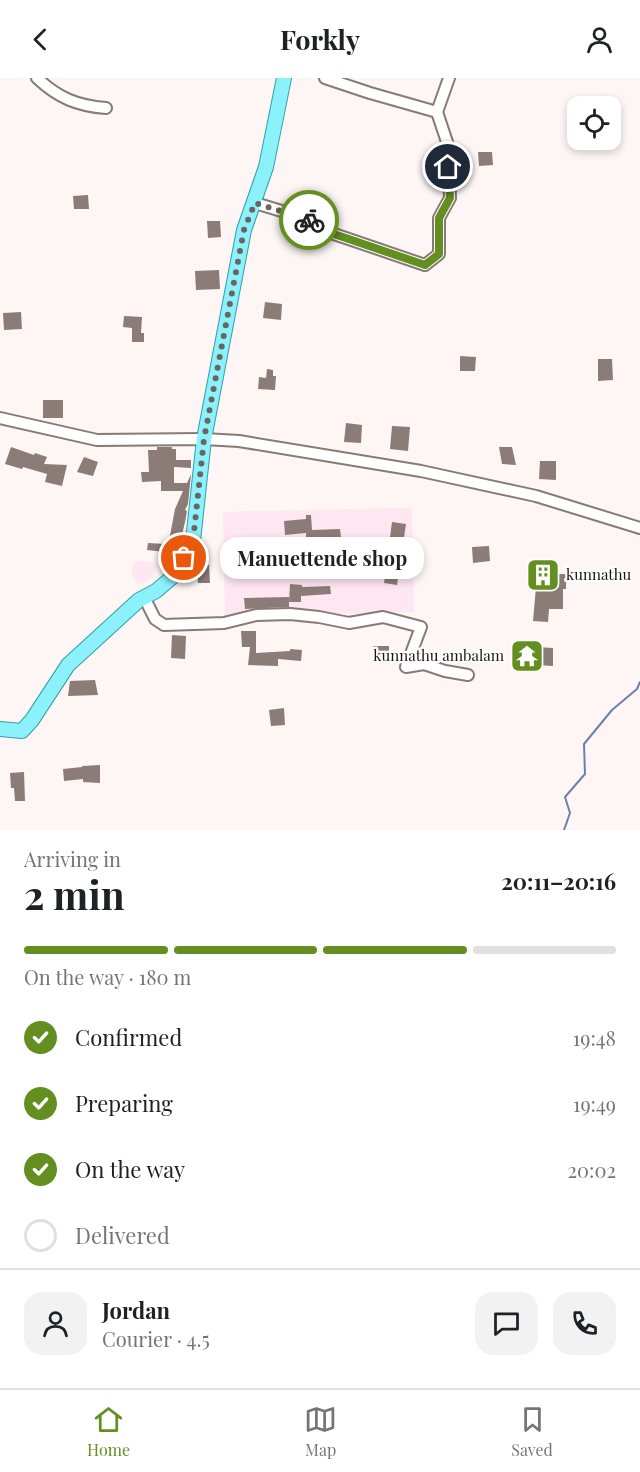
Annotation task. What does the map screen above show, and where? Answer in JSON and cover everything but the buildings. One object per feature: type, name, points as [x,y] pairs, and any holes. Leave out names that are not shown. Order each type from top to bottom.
[{"type":"main road","points":[[2,732],[22,731],[32,720],[68,665],[107,627],[176,574],[193,541],[204,439],[244,230],[266,167],[284,78]]},
{"type":"street","points":[[37,78],[62,97],[83,106],[106,108]]},
{"type":"street","points":[[325,78],[437,112]]},
{"type":"street","points":[[255,203],[305,218],[334,234],[425,265],[439,254],[439,218],[450,198],[448,145],[437,112],[449,78]]},
{"type":"street","points":[[0,418],[97,440],[204,439],[280,447],[437,474],[536,496],[640,528]]},
{"type":"street","points":[[144,597],[155,619],[165,625],[224,623],[256,615],[309,616],[349,623],[383,617],[422,627],[405,667],[424,664],[444,671],[468,675]]},
{"type":"shaded area","points":[[412,508],[414,612],[225,616],[223,512]]},
{"type":"shaded area","points":[[136,560],[155,563],[157,566],[154,577],[142,584],[136,583],[131,571]]},
{"type":"waterway","points":[[564,830],[570,813],[565,797],[585,774],[584,744],[612,710],[637,689],[640,682]]},
{"type":"way so far","points":[[184,558],[193,541],[204,439],[244,230],[255,203],[277,208],[309,220]]},
{"type":"place","name":"Manuettende shop","points":[[184,558]]},
{"type":"place","name":"kunnathu","points":[[543,575]]},
{"type":"place","name":"kunnathu ambalam","points":[[527,656]]},
{"type":"route","points":[[309,220],[334,234],[425,265],[439,254],[439,218],[450,198],[448,167]]}]
